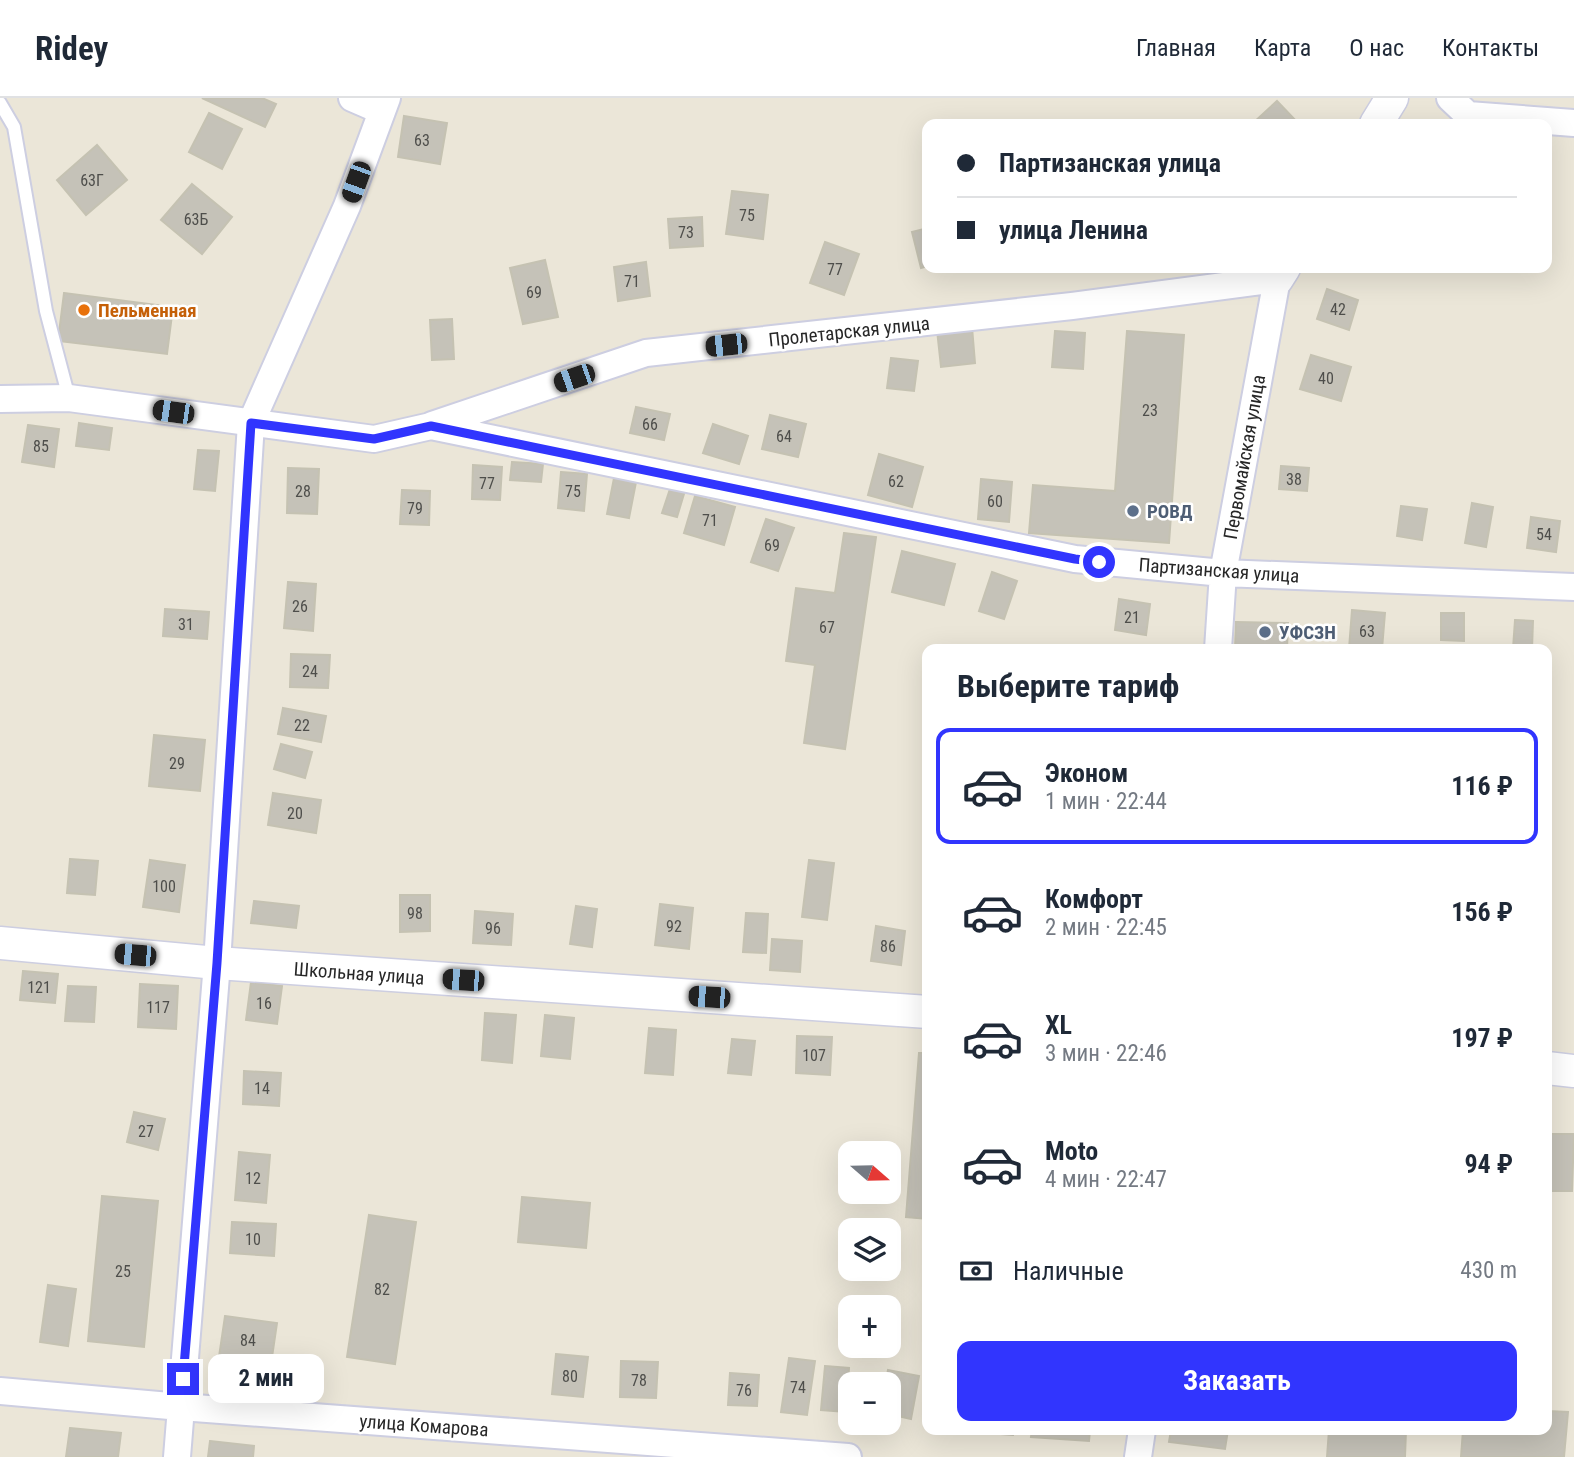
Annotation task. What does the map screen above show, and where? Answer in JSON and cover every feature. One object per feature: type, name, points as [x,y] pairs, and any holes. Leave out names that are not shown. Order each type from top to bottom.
[{"type":"street","points":[[177,1457],[217,963],[251,423],[347,206],[384,104],[352,98]]},
{"type":"street","points":[[1379,119],[1392,98]]},
{"type":"street","points":[[1450,98],[1468,115],[1521,119]]},
{"type":"street","points":[[1552,121],[1574,123]]},
{"type":"street","name":"Пролетарская улица","points":[[431,426],[646,353],[1072,306],[1281,274]]},
{"type":"street","name":"Первомайская улица","points":[[1218,644],[1223,573],[1281,274]]},
{"type":"street","name":"Партизанская улица","points":[[0,399],[69,398],[374,439],[431,426],[1075,559],[1223,573],[1574,587]]},
{"type":"street","name":"Школьная улица","points":[[0,943],[217,963],[922,1012]]},
{"type":"street","points":[[1552,1069],[1574,1071]]},
{"type":"street","name":"улица Комарова","points":[[0,1391],[848,1457]]},
{"type":"street","points":[[1138,1457],[1141,1435]]},
{"type":"lane","points":[[0,103],[14,127],[46,311],[69,398]]},
{"type":"building","points":[[202,98],[262,98],[276,104],[265,127]]},
{"type":"building","points":[[1277,101],[1294,119],[1257,119]]},
{"type":"building","points":[[209,113],[242,129],[222,169],[189,152]]},
{"type":"building","points":[[404,116],[447,123],[440,164],[398,157]]},
{"type":"building","points":[[97,145],[127,180],[86,215],[57,180]]},
{"type":"building","points":[[192,184],[232,217],[202,254],[161,220]]},
{"type":"building","points":[[732,191],[768,195],[763,239],[726,234]]},
{"type":"building","points":[[702,217],[703,246],[670,248],[668,219]]},
{"type":"building","points":[[922,230],[921,268],[912,232]]},
{"type":"building","points":[[825,242],[859,254],[844,295],[810,283]]},
{"type":"building","points":[[545,260],[558,317],[523,324],[510,268]]},
{"type":"building","points":[[646,262],[650,296],[618,301],[614,267]]},
{"type":"building","points":[[1327,289],[1358,300],[1349,330],[1317,319]]},
{"type":"building","points":[[64,293],[173,307],[167,354],[58,341]]},
{"type":"building","points":[[452,319],[454,359],[432,360],[430,320]]},
{"type":"building","points":[[972,327],[975,363],[941,367],[937,330]]},
{"type":"building","points":[[1055,331],[1085,333],[1083,369],[1052,367]]},
{"type":"building","points":[[1127,331],[1184,335],[1169,543],[1029,533],[1033,485],[1115,491]]},
{"type":"building","points":[[1311,355],[1351,367],[1341,401],[1300,389]]},
{"type":"building","points":[[891,358],[918,361],[914,391],[887,388]]},
{"type":"building","points":[[636,407],[670,414],[664,440],[630,433]]},
{"type":"building","points":[[770,415],[806,424],[798,457],[762,449]]},
{"type":"building","points":[[79,423],[112,428],[109,450],[76,446]]},
{"type":"building","points":[[713,424],[748,436],[739,464],[703,453]]},
{"type":"building","points":[[28,425],[59,429],[54,467],[22,462]]},
{"type":"building","points":[[198,450],[219,451],[215,491],[194,489]]},
{"type":"building","points":[[879,454],[923,467],[912,507],[868,495]]},
{"type":"building","points":[[512,462],[543,464],[541,482],[510,480]]},
{"type":"building","points":[[473,465],[502,467],[500,500],[472,499]]},
{"type":"building","points":[[1281,466],[1309,468],[1307,491],[1279,489]]},
{"type":"building","points":[[288,468],[319,469],[317,514],[287,513]]},
{"type":"building","points":[[561,472],[587,474],[584,511],[558,508]]},
{"type":"building","points":[[615,473],[637,477],[629,518],[607,514]]},
{"type":"building","points":[[981,479],[1012,482],[1009,522],[978,519]]},
{"type":"building","points":[[673,480],[687,484],[677,517],[662,513]]},
{"type":"building","points":[[402,490],[430,491],[429,525],[400,524]]},
{"type":"building","points":[[695,496],[735,507],[724,545],[684,533]]},
{"type":"building","points":[[1472,503],[1493,507],[1486,547],[1465,543]]},
{"type":"building","points":[[1401,506],[1427,509],[1422,540],[1397,536]]},
{"type":"building","points":[[1531,517],[1560,521],[1556,552],[1527,548]]},
{"type":"building","points":[[766,519],[794,528],[778,571],[751,562]]},
{"type":"building","points":[[844,533],[876,537],[845,749],[804,743],[815,665],[786,661],[796,588],[835,593]]},
{"type":"building","points":[[902,551],[955,564],[944,605],[892,592]]},
{"type":"building","points":[[992,572],[1017,581],[1004,619],[979,611]]},
{"type":"building","points":[[288,582],[316,584],[313,631],[284,628]]},
{"type":"building","points":[[1119,599],[1150,604],[1146,635],[1115,630]]},
{"type":"building","points":[[165,609],[209,612],[207,639],[163,636]]},
{"type":"building","points":[[1352,610],[1385,613],[1382,644],[1349,644]]},
{"type":"building","points":[[1441,613],[1464,613],[1464,641],[1441,640]]},
{"type":"building","points":[[1515,620],[1533,621],[1532,644],[1513,644]]},
{"type":"building","points":[[1236,622],[1288,623],[1287,644],[1235,644]]},
{"type":"building","points":[[291,654],[330,655],[328,688],[290,687]]},
{"type":"building","points":[[283,708],[326,716],[321,742],[278,734]]},
{"type":"building","points":[[154,735],[205,740],[200,791],[149,786]]},
{"type":"building","points":[[281,744],[312,752],[305,778],[274,769]]},
{"type":"building","points":[[273,793],[321,800],[316,833],[268,825]]},
{"type":"building","points":[[70,859],[98,861],[95,895],[67,893]]},
{"type":"building","points":[[150,860],[185,865],[179,912],[143,907]]},
{"type":"building","points":[[809,860],[834,863],[827,920],[802,917]]},
{"type":"building","points":[[400,895],[430,895],[430,931],[400,932]]},
{"type":"building","points":[[254,901],[299,906],[296,928],[251,923]]},
{"type":"building","points":[[660,904],[693,908],[689,949],[655,945]]},
{"type":"building","points":[[576,906],[597,909],[592,947],[570,944]]},
{"type":"building","points":[[475,911],[513,914],[511,945],[473,943]]},
{"type":"building","points":[[746,913],[768,914],[766,953],[743,952]]},
{"type":"building","points":[[876,926],[905,931],[901,965],[871,961]]},
{"type":"building","points":[[772,939],[802,941],[800,972],[770,970]]},
{"type":"building","points":[[23,971],[58,974],[55,1003],[20,1000]]},
{"type":"building","points":[[251,982],[282,986],[277,1024],[246,1020]]},
{"type":"building","points":[[140,984],[178,986],[176,1029],[138,1027]]},
{"type":"building","points":[[68,986],[96,987],[94,1022],[65,1021]]},
{"type":"building","points":[[485,1013],[516,1015],[512,1063],[482,1060]]},
{"type":"building","points":[[545,1015],[574,1018],[570,1059],[541,1056]]},
{"type":"building","points":[[649,1028],[676,1030],[673,1075],[645,1073]]},
{"type":"building","points":[[797,1036],[832,1037],[830,1075],[796,1073]]},
{"type":"building","points":[[732,1039],[755,1041],[751,1075],[728,1073]]},
{"type":"building","points":[[919,1053],[922,1053],[922,1218],[906,1217]]},
{"type":"building","points":[[244,1071],[281,1073],[279,1106],[243,1104]]},
{"type":"building","points":[[134,1112],[165,1119],[158,1150],[127,1142]]},
{"type":"building","points":[[1552,1134],[1574,1134],[1572,1191],[1552,1191]]},
{"type":"building","points":[[239,1152],[270,1155],[266,1203],[235,1200]]},
{"type":"building","points":[[102,1196],[158,1201],[144,1347],[88,1341]]},
{"type":"building","points":[[522,1197],[590,1203],[586,1248],[518,1242]]},
{"type":"building","points":[[369,1215],[416,1222],[395,1364],[347,1357]]},
{"type":"building","points":[[232,1222],[276,1224],[274,1256],[230,1253]]},
{"type":"building","points":[[48,1285],[76,1289],[68,1346],[40,1342]]},
{"type":"building","points":[[225,1316],[277,1323],[271,1364],[219,1357]]},
{"type":"building","points":[[556,1354],[588,1357],[583,1397],[552,1394]]},
{"type":"building","points":[[789,1358],[815,1361],[807,1415],[781,1412]]},
{"type":"building","points":[[621,1361],[658,1362],[656,1398],[620,1397]]},
{"type":"building","points":[[825,1366],[849,1368],[849,1372],[838,1372],[838,1411],[821,1410]]},
{"type":"building","points":[[730,1373],[759,1375],[757,1406],[728,1405]]},
{"type":"building","points":[[901,1373],[919,1376],[911,1419],[901,1417]]},
{"type":"building","points":[[1552,1411],[1568,1412],[1564,1457],[1461,1457],[1463,1435],[1552,1435]]},
{"type":"building","points":[[70,1428],[121,1433],[118,1457],[66,1457]]},
{"type":"building","points":[[1031,1435],[1090,1435],[1089,1441]]},
{"type":"building","points":[[1170,1435],[1227,1435],[1225,1449],[1169,1442]]},
{"type":"building","points":[[1329,1435],[1406,1435],[1405,1457],[1327,1457]]},
{"type":"building","points":[[210,1441],[254,1446],[253,1457],[208,1457]]},
{"type":"place","name":"Пельменная","points":[[84,310]]},
{"type":"place","name":"РОВД","points":[[1133,511]]},
{"type":"place","name":"УФСЗН","points":[[1265,632]]},
{"type":"route","points":[[183,1379],[217,963],[251,423],[374,439],[431,426],[1099,562]]}]
